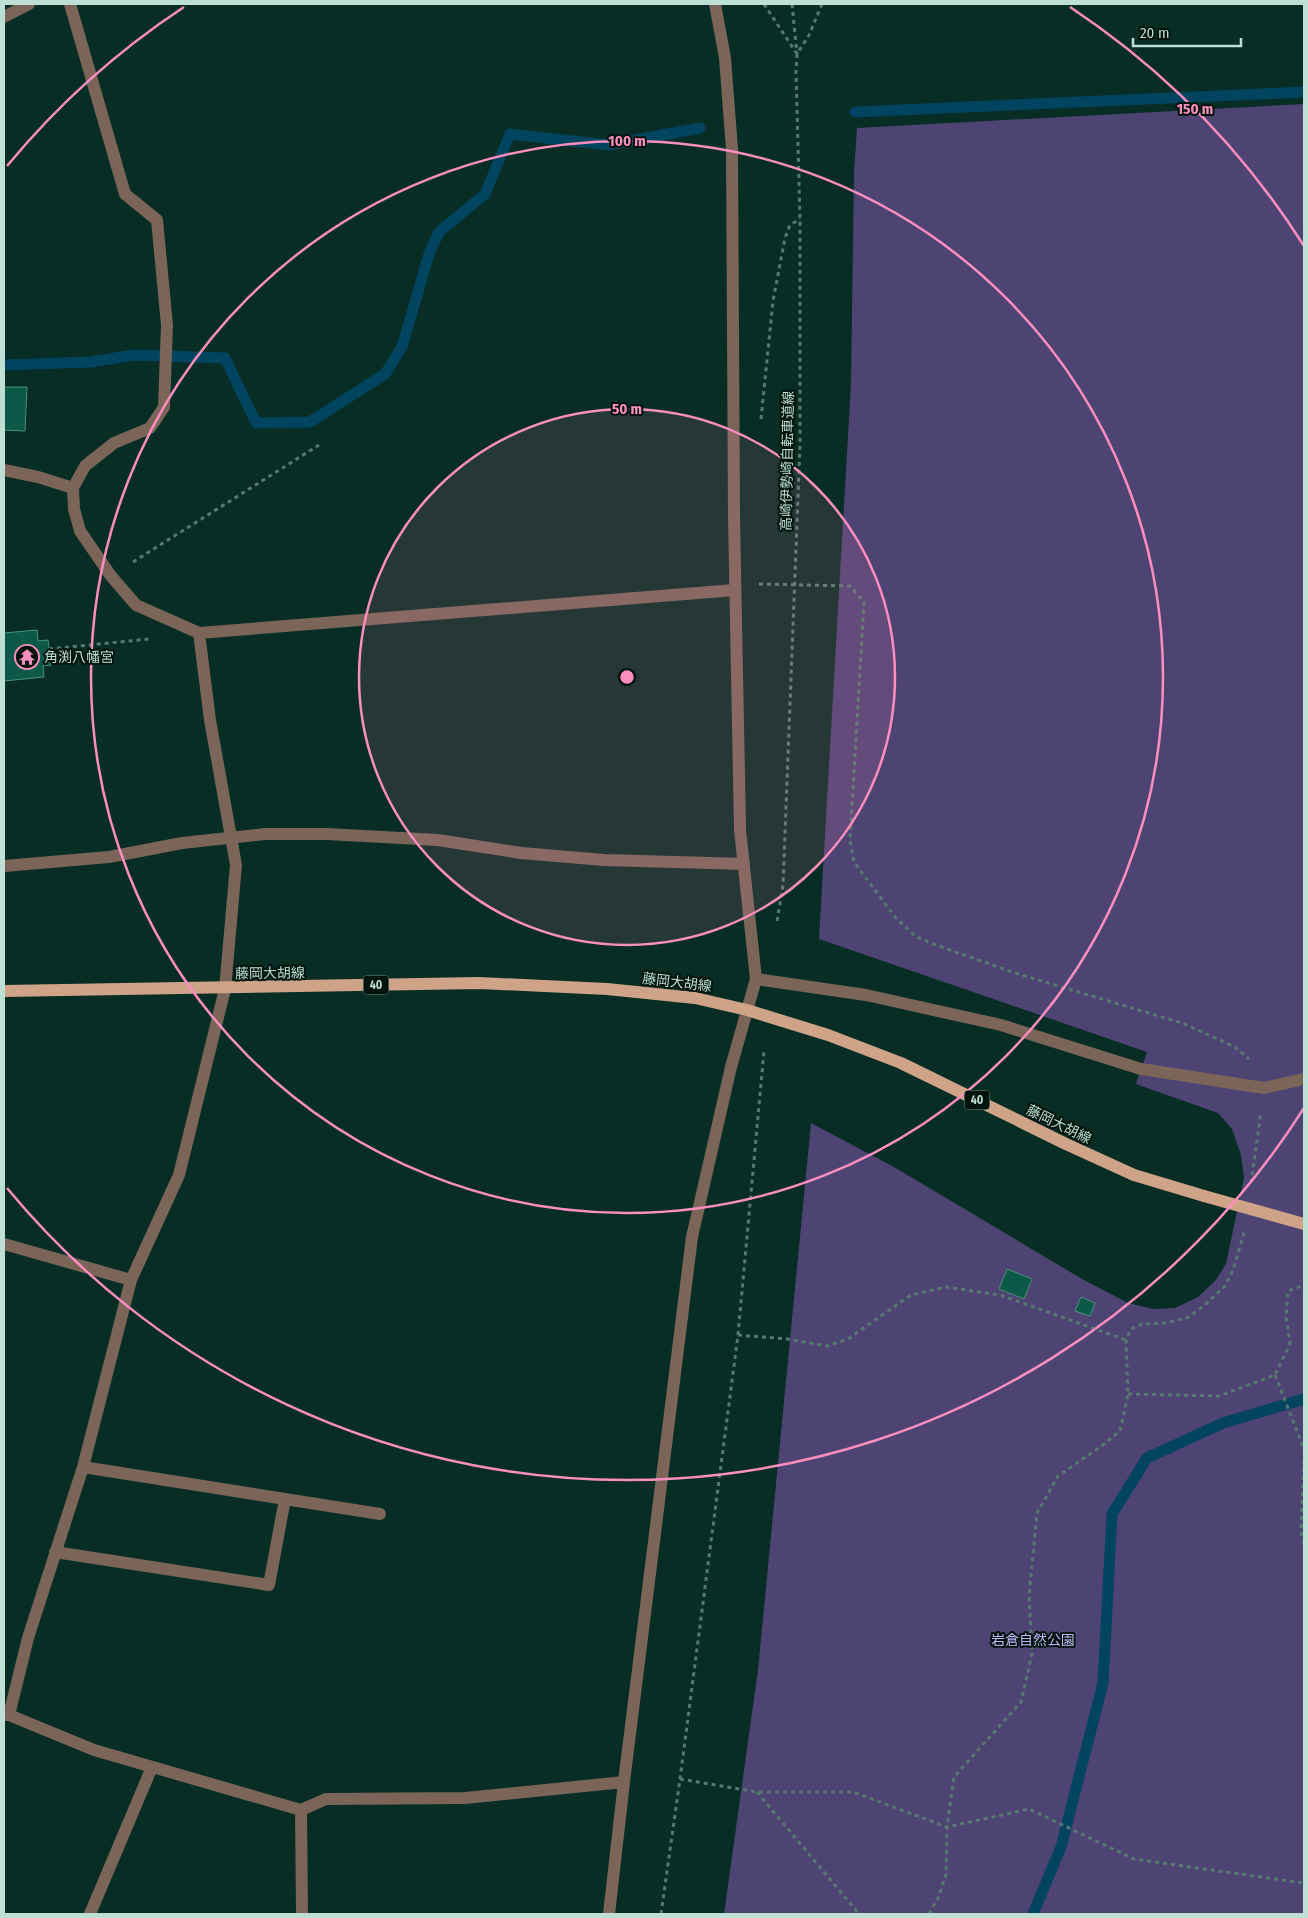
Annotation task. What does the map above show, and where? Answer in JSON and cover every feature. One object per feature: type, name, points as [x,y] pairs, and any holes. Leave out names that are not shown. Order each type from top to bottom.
[{"type":"main road","name":"藤岡大胡線","points":[[4,991],[479,983],[607,989],[696,998],[747,1010],[828,1035],[901,1063],[1066,1144],[1134,1175],[1304,1224]]},
{"type":"street","points":[[4,17],[29,4]]},
{"type":"street","points":[[70,4],[125,194],[157,220],[167,326],[164,407],[150,428],[114,442],[85,466],[73,488],[74,508],[80,531],[111,576],[136,605],[199,633],[735,590]]},
{"type":"street","points":[[609,1914],[692,1237],[731,1067],[756,979],[740,830],[735,590],[732,149],[725,58],[715,4]]},
{"type":"street","points":[[4,470],[73,488]]},
{"type":"street","points":[[199,633],[210,720],[236,865],[225,988],[179,1175],[131,1280],[83,1468],[28,1638],[6,1715],[94,1750],[301,1810],[326,1799],[465,1798],[624,1782]]},
{"type":"street","points":[[4,866],[109,857],[182,843],[265,834],[326,834],[438,840],[521,852],[604,860],[744,864]]},
{"type":"street","points":[[756,979],[866,995],[1001,1025],[1141,1069],[1264,1088],[1304,1079]]},
{"type":"street","points":[[4,1244],[131,1280]]},
{"type":"street","points":[[83,1468],[380,1514]]},
{"type":"street","points":[[55,1552],[269,1585],[285,1499]]},
{"type":"street","points":[[90,1914],[152,1767]]},
{"type":"street","points":[[301,1810],[302,1914]]},
{"type":"path","points":[[764,4],[797,54]]},
{"type":"path","points":[[792,4],[797,54]]},
{"type":"path","name":"高崎伊勢崎自転車道線","points":[[776,925],[783,885],[800,445],[800,219],[796,72],[797,54],[809,35],[822,4]]},
{"type":"path","points":[[760,424],[773,301],[785,238],[790,225],[800,219]]},
{"type":"path","points":[[111,576],[319,445]]},
{"type":"path","points":[[752,584],[850,586],[864,602],[850,840],[854,862],[895,917],[915,936],[933,944],[1015,973],[1191,1027],[1235,1047],[1260,1068],[1264,1088],[1250,1185]]},
{"type":"path","points":[[49,649],[152,638]]},
{"type":"path","points":[[661,1914],[738,1335],[764,1048]]},
{"type":"path","points":[[929,1914],[938,1898],[946,1875],[947,1828],[954,1777],[1021,1702],[1032,1654],[1029,1596],[1037,1513],[1058,1476],[1103,1445],[1120,1430],[1128,1394],[1126,1340],[1131,1329],[1142,1324],[1166,1323],[1189,1317],[1225,1286],[1233,1270],[1242,1242],[1245,1224]]},
{"type":"path","points":[[1128,1394],[1219,1396],[1275,1375],[1290,1344],[1286,1316],[1288,1292],[1304,1284]]},
{"type":"path","points":[[738,1335],[788,1339],[827,1346],[848,1339],[910,1295],[946,1287],[1000,1295],[1126,1340]]},
{"type":"path","points":[[1275,1375],[1304,1449]]},
{"type":"path","points":[[1304,1460],[1301,1532],[1304,1544]]},
{"type":"path","points":[[680,1779],[757,1792],[853,1792],[947,1828],[1029,1809],[1134,1859],[1304,1883]]},
{"type":"path","points":[[757,1792],[859,1914]]},
{"type":"green space","name":"岩倉自然公園","points":[[1304,104],[1304,1914],[724,1914],[758,1670],[811,1123],[894,1167],[1082,1279],[1128,1303],[1153,1309],[1175,1308],[1198,1297],[1215,1281],[1226,1264],[1244,1178],[1241,1155],[1232,1129],[1218,1113],[1136,1084],[1147,1052],[819,939],[851,384],[854,172],[857,128]]},
{"type":"building","points":[[4,387],[27,387],[25,431],[4,430]]},
{"type":"building","name":"角渕八幡宮","points":[[37,630],[38,641],[48,640],[51,665],[43,666],[44,677],[4,681],[4,633]]},
{"type":"building","points":[[1007,1269],[1032,1279],[1024,1299],[999,1289]]},
{"type":"building","points":[[1081,1297],[1095,1303],[1090,1316],[1075,1311]]},
{"type":"waterway","points":[[855,112],[1304,92]]},
{"type":"waterway","points":[[4,365],[91,362],[134,355],[225,358],[256,423],[310,422],[385,374],[402,347],[429,254],[439,232],[485,194],[510,134],[609,145],[700,128]]},
{"type":"waterway","points":[[1033,1914],[1061,1847],[1103,1683],[1112,1514],[1147,1458],[1223,1423],[1304,1399]]},
{"type":"place","name":"角渕八幡宮","points":[[27,657]]}]
